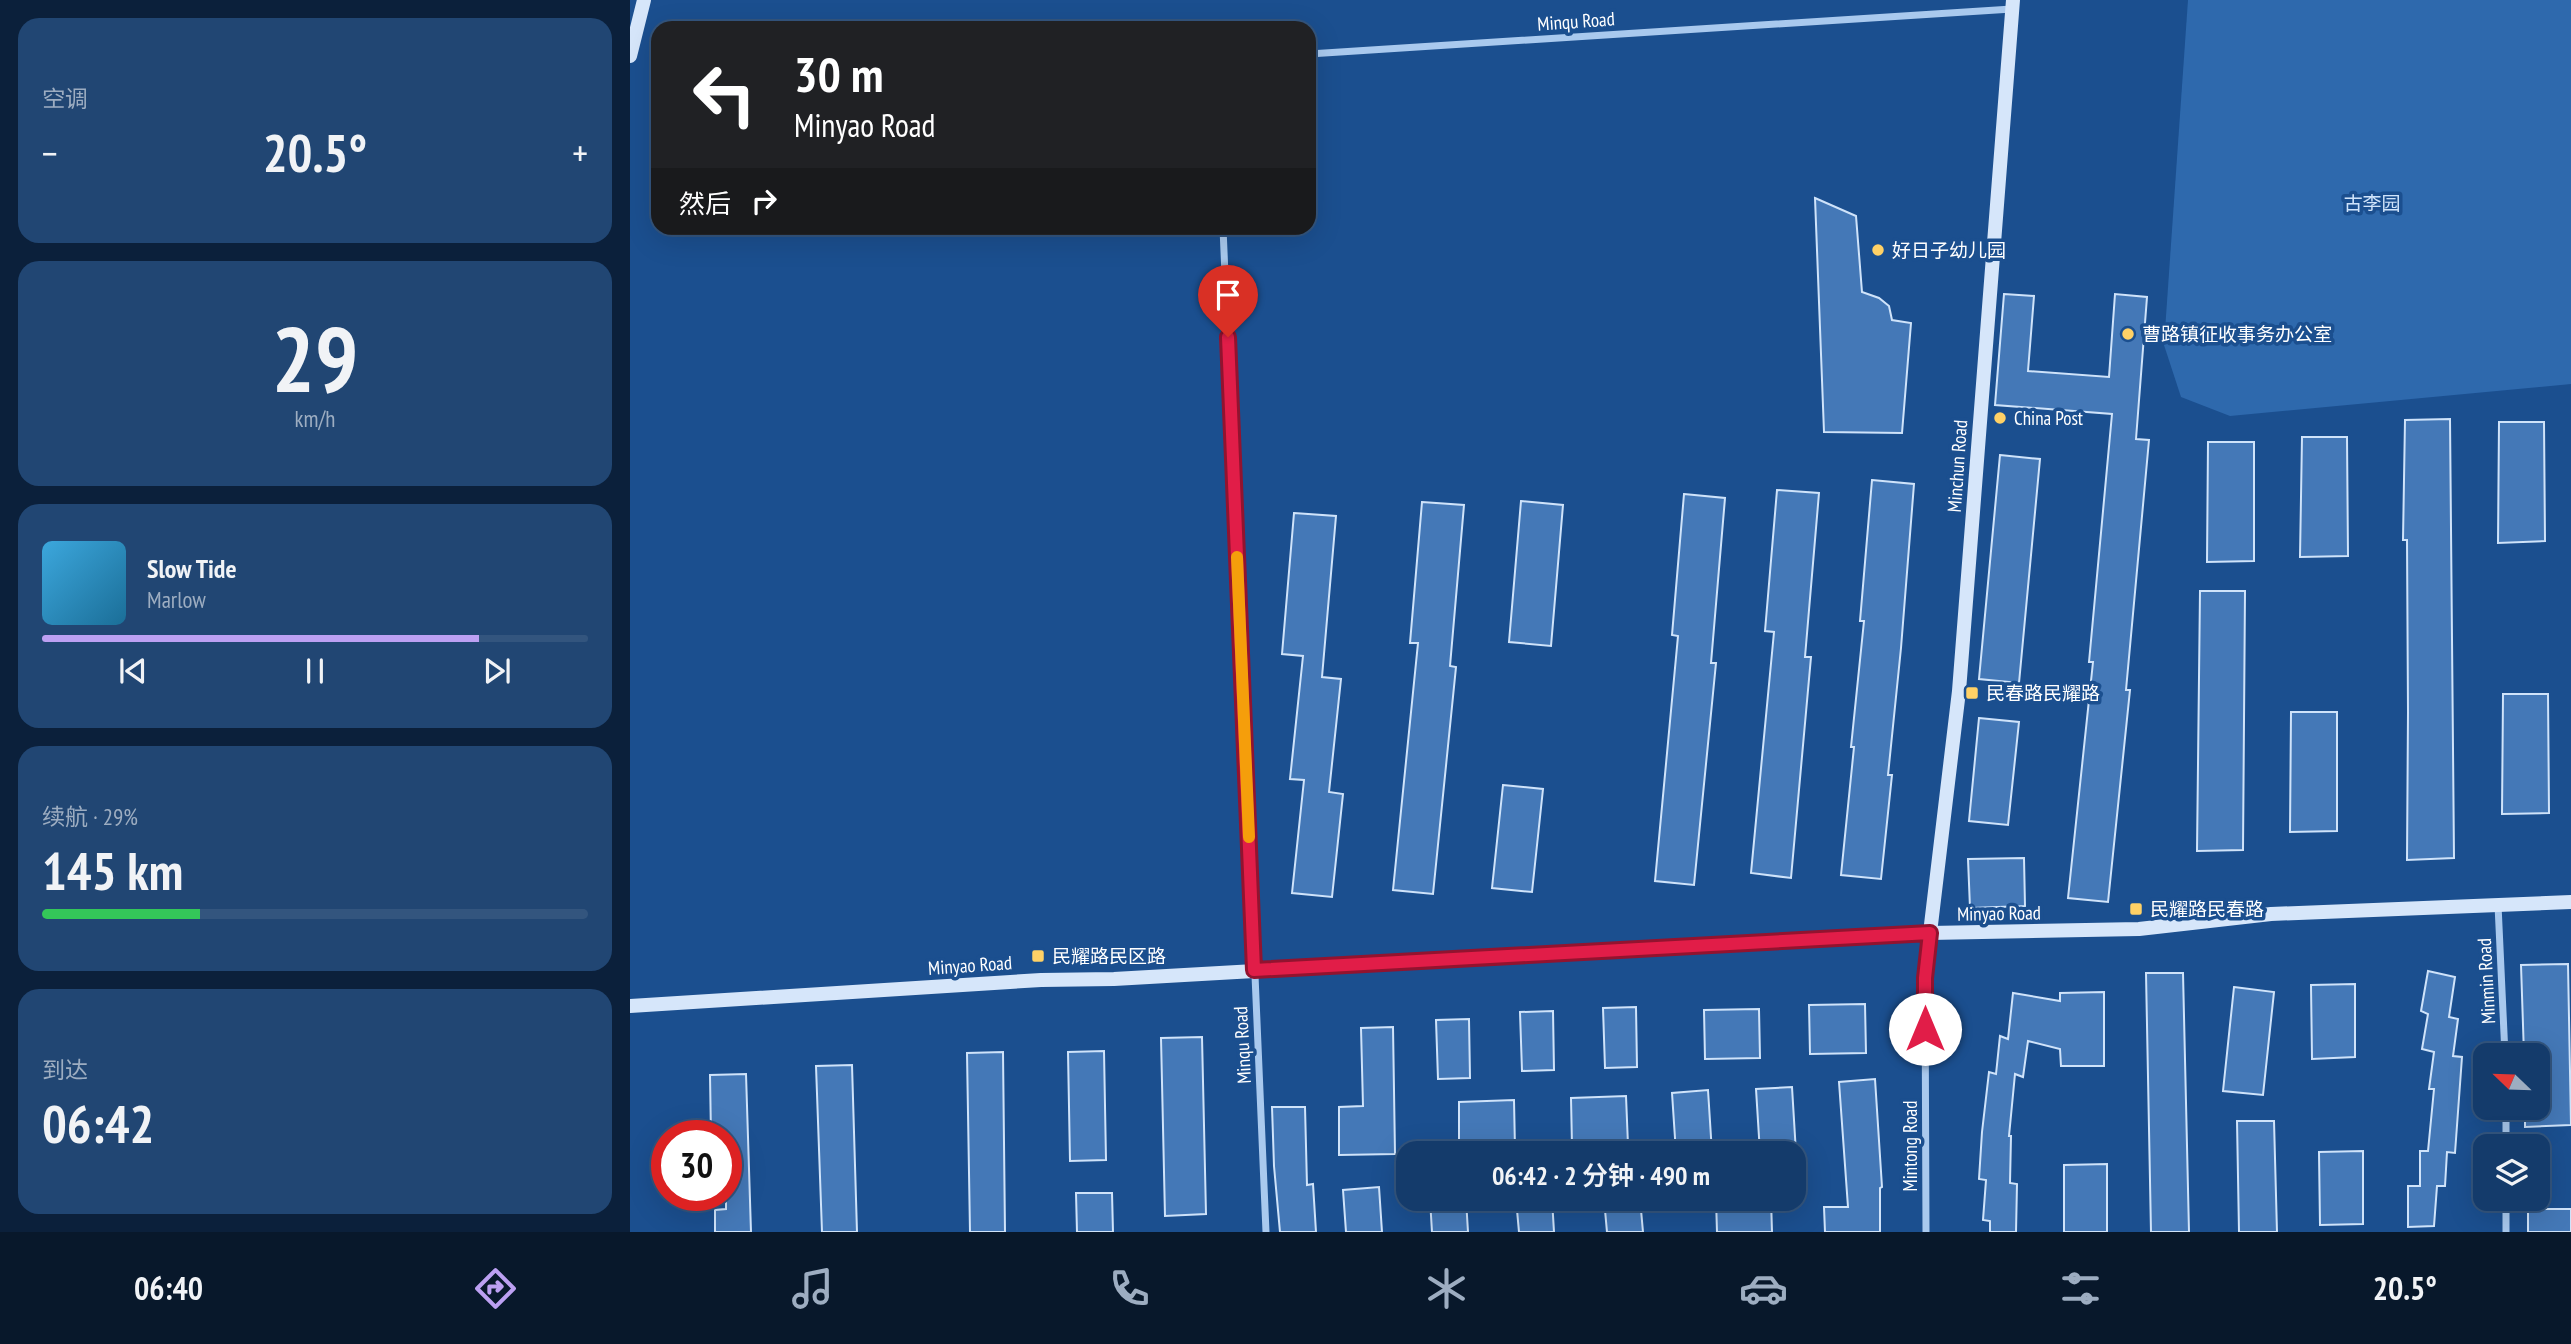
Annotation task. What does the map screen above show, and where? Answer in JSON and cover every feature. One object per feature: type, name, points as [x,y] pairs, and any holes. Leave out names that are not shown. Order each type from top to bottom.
[{"type":"street","points":[[630,56],[644,0]]},
{"type":"street","name":"Minqu Road","points":[[1316,54],[2012,5]]},
{"type":"street","name":"Minchun Road","points":[[1930,933],[1959,691],[2012,5]]},
{"type":"street","name":"Minqu Road","points":[[1223,235],[1266,1232]]},
{"type":"street","name":"Minyao Road","points":[[630,1006],[1041,980],[1114,979],[1930,933],[2139,929],[2271,914],[2571,902]]},
{"type":"street","name":"Minmin Road","points":[[2498,905],[2504,1043]]},
{"type":"street","name":"Mintong Road","points":[[1926,1232],[1925,978],[1930,933]]},
{"type":"street","points":[[2506,1211],[2506,1232]]},
{"type":"green space","name":"古李园","points":[[2188,0],[2571,0],[2571,384],[2230,416],[2181,397],[2164,345]]},
{"type":"building","points":[[1815,198],[1856,216],[1862,292],[1879,298],[1889,306],[1892,320],[1911,323],[1902,433],[1824,432]]},
{"type":"building","points":[[2004,294],[2034,296],[2028,371],[2109,377],[2115,294],[2147,297],[2136,439],[2149,440],[2126,690],[2130,690],[2108,902],[2068,898],[2093,662],[2089,662],[2112,414],[1995,405]]},
{"type":"building","points":[[2450,419],[2454,858],[2407,860],[2407,540],[2403,540],[2405,420]]},
{"type":"building","points":[[2499,422],[2544,422],[2545,541],[2498,543]]},
{"type":"building","points":[[2302,437],[2347,437],[2348,556],[2300,557]]},
{"type":"building","points":[[2208,442],[2254,442],[2254,561],[2207,562]]},
{"type":"building","points":[[2000,455],[2040,459],[2019,683],[1979,679]]},
{"type":"building","points":[[1872,480],[1914,484],[1888,775],[1892,775],[1881,879],[1841,875],[1864,621],[1860,621]]},
{"type":"building","points":[[1777,490],[1819,493],[1805,657],[1811,657],[1791,878],[1751,873],[1774,632],[1765,631]]},
{"type":"building","points":[[1684,494],[1725,498],[1711,663],[1716,663],[1694,885],[1655,881],[1678,636],[1672,635]]},
{"type":"building","points":[[1521,501],[1563,505],[1551,646],[1509,642]]},
{"type":"building","points":[[1422,502],[1464,505],[1450,666],[1456,667],[1433,894],[1393,890],[1418,643],[1410,643]]},
{"type":"building","points":[[1294,513],[1336,516],[1322,677],[1341,679],[1329,792],[1343,794],[1332,897],[1292,893],[1304,780],[1290,779],[1303,656],[1282,654]]},
{"type":"building","points":[[2200,591],[2245,591],[2243,850],[2197,851]]},
{"type":"building","points":[[2503,694],[2548,694],[2549,813],[2502,814]]},
{"type":"building","points":[[2291,712],[2337,712],[2337,831],[2290,832]]},
{"type":"building","points":[[1979,718],[2019,722],[2008,825],[1969,821]]},
{"type":"building","points":[[1503,785],[1543,789],[1532,892],[1492,888]]},
{"type":"building","points":[[2024,858],[2025,906],[1970,908],[1968,859]]},
{"type":"building","points":[[2568,964],[2571,1125],[2525,1127],[2525,1120],[2550,1120],[2550,1043],[2524,1043],[2521,965]]},
{"type":"building","points":[[2428,971],[2455,977],[2449,1017],[2458,1019],[2453,1056],[2462,1057],[2455,1153],[2447,1152],[2445,1186],[2437,1186],[2434,1226],[2408,1227],[2408,1186],[2420,1186],[2420,1151],[2428,1151],[2434,1089],[2429,1089],[2434,1052],[2422,1049],[2428,1014],[2421,1011]]},
{"type":"building","points":[[2146,973],[2183,973],[2189,1232],[2151,1232]]},
{"type":"building","points":[[2355,984],[2355,1057],[2312,1059],[2311,985]]},
{"type":"building","points":[[2234,987],[2274,992],[2263,1095],[2223,1091]]},
{"type":"building","points":[[2104,992],[2104,1066],[2061,1066],[2060,1049],[2028,1041],[2023,1077],[2015,1074],[2009,1136],[2010,1183],[2017,1184],[2016,1232],[1990,1232],[1990,1221],[1983,1220],[1986,1180],[1979,1179],[1982,1132],[1989,1072],[1996,1074],[2000,1036],[2008,1039],[2013,993],[2060,1001],[2060,993]]},
{"type":"building","points":[[1865,1004],[1866,1053],[1810,1054],[1809,1005]]},
{"type":"building","points":[[1636,1007],[1637,1067],[1605,1068],[1603,1008]]},
{"type":"building","points":[[1759,1009],[1760,1058],[1705,1059],[1704,1010]]},
{"type":"building","points":[[1553,1011],[1554,1070],[1522,1071],[1520,1012]]},
{"type":"building","points":[[1469,1019],[1470,1078],[1438,1079],[1436,1020]]},
{"type":"building","points":[[1393,1027],[1395,1154],[1339,1155],[1339,1107],[1363,1106],[1361,1028]]},
{"type":"building","points":[[1202,1037],[1206,1214],[1165,1216],[1161,1038]]},
{"type":"building","points":[[1104,1051],[1106,1160],[1070,1161],[1068,1052]]},
{"type":"building","points":[[1003,1052],[1005,1232],[970,1232],[967,1053]]},
{"type":"building","points":[[852,1065],[857,1232],[822,1232],[816,1066]]},
{"type":"building","points":[[746,1074],[751,1232],[715,1232],[715,1211],[742,1211],[742,1120],[711,1120],[710,1075]]},
{"type":"building","points":[[1875,1079],[1882,1187],[1880,1232],[1825,1232],[1824,1207],[1848,1207],[1839,1082]]},
{"type":"building","points":[[1792,1087],[1795,1141],[1759,1141],[1756,1089]]},
{"type":"building","points":[[1708,1090],[1711,1141],[1675,1141],[1672,1093]]},
{"type":"building","points":[[1626,1096],[1628,1141],[1572,1141],[1571,1098]]},
{"type":"building","points":[[1514,1100],[1515,1141],[1459,1141],[1459,1102]]},
{"type":"building","points":[[1272,1107],[1305,1107],[1307,1185],[1313,1184],[1316,1232],[1280,1232]]},
{"type":"building","points":[[2237,1121],[2274,1121],[2277,1232],[2239,1232]]},
{"type":"building","points":[[2363,1151],[2363,1224],[2320,1225],[2319,1152]]},
{"type":"building","points":[[2107,1164],[2107,1232],[2064,1232],[2064,1165]]},
{"type":"building","points":[[1379,1187],[1382,1232],[1346,1232],[1343,1190]]},
{"type":"building","points":[[1076,1193],[1112,1193],[1113,1232],[1077,1232]]},
{"type":"building","points":[[2571,1209],[2571,1232],[2528,1232],[2528,1211]]},
{"type":"building","points":[[1431,1211],[1467,1211],[1468,1232],[1432,1232]]},
{"type":"building","points":[[1517,1211],[1553,1211],[1554,1232],[1519,1232]]},
{"type":"building","points":[[1605,1211],[1641,1211],[1643,1232],[1607,1232]]},
{"type":"building","points":[[1716,1211],[1771,1211],[1772,1232],[1717,1232]]},
{"type":"slow traffic","points":[[1237,557],[1249,837]]},
{"type":"place","name":"好日子幼儿园","points":[[1878,250]]},
{"type":"place","name":"曹路镇征收事务办公室","points":[[2128,334]]},
{"type":"place","name":"China Post","points":[[2000,418]]},
{"type":"place","name":"民春路民耀路","points":[[1972,693]]},
{"type":"place","name":"民耀路民春路","points":[[2136,909]]},
{"type":"place","name":"民耀路民区路","points":[[1038,956]]},
{"type":"route","points":[[1228,337],[1254,970],[1930,933],[1925,978],[1925,1029]]}]
